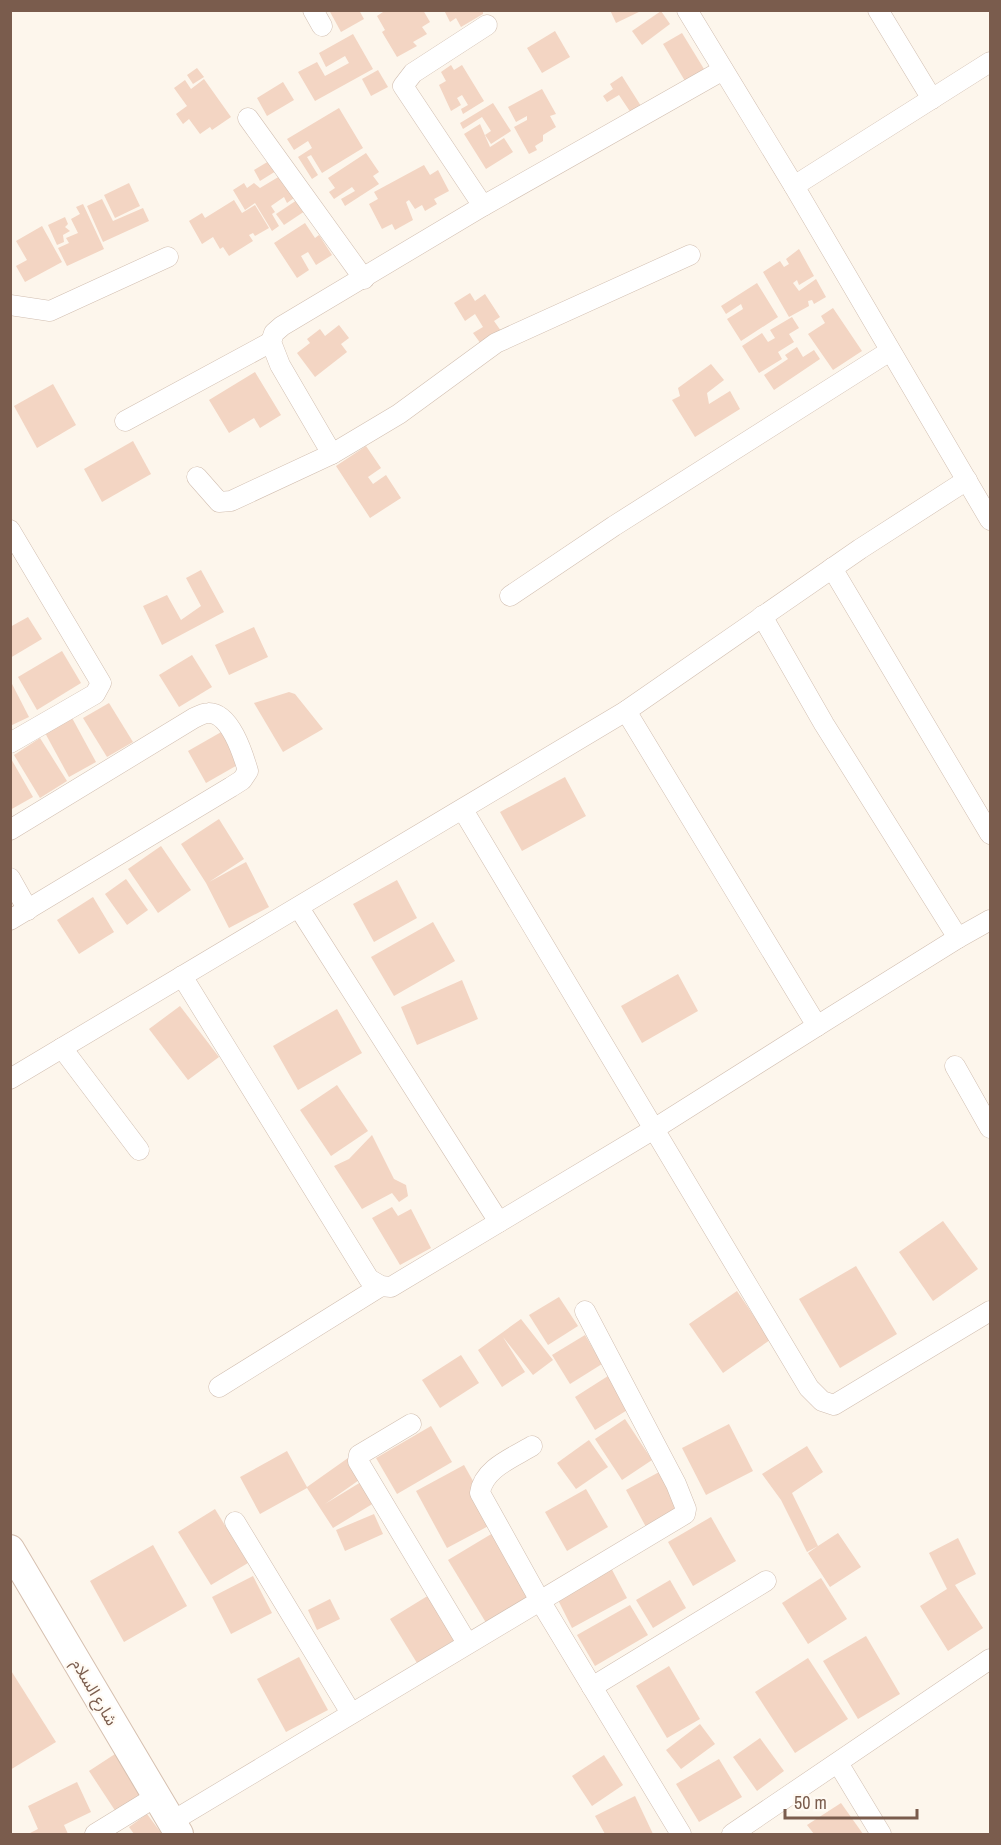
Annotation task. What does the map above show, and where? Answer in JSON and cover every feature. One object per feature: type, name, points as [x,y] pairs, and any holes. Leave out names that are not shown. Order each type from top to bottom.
[{"type":"main road","name":"شارع السلام","points":[[10,1549],[175,1828]]},
{"type":"street","points":[[687,10],[794,186],[990,520]]},
{"type":"street","points":[[878,10],[932,99]]},
{"type":"street","points":[[483,206],[403,86],[413,73],[487,25]]},
{"type":"street","points":[[794,186],[990,62]]},
{"type":"street","points":[[332,454],[280,365],[271,342],[274,333],[282,326],[483,206],[723,70]]},
{"type":"street","points":[[248,118],[364,279]]},
{"type":"street","points":[[197,477],[219,501],[231,501],[332,454],[399,414],[496,343],[690,255]]},
{"type":"street","points":[[10,305],[50,311],[168,257]]},
{"type":"street","points":[[125,421],[271,342]]},
{"type":"street","points":[[510,596],[614,526],[891,351]]},
{"type":"street","points":[[10,1079],[626,711],[832,568],[967,480]]},
{"type":"street","points":[[10,530],[101,683],[95,694],[10,743]]},
{"type":"street","points":[[832,568],[990,834]]},
{"type":"street","points":[[762,616],[824,724],[958,938]]},
{"type":"street","points":[[626,711],[817,1026]]},
{"type":"street","points":[[10,830],[194,718],[208,712],[220,716],[228,725],[248,771],[242,780],[231,787],[10,920]]},
{"type":"street","points":[[463,810],[809,1388],[822,1401],[834,1405],[990,1311]]},
{"type":"street","points":[[10,878],[28,909]]},
{"type":"street","points":[[299,908],[499,1222]]},
{"type":"street","points":[[182,976],[369,1279],[381,1286],[391,1287],[654,1128],[990,920]]},
{"type":"street","points":[[62,1048],[139,1150]]},
{"type":"street","points":[[955,1066],[990,1128]]},
{"type":"street","points":[[219,1387],[381,1286]]},
{"type":"street","points":[[175,1828],[351,1713],[684,1514],[686,1509],[676,1484],[585,1311]]},
{"type":"street","points":[[411,1424],[358,1455],[358,1461],[467,1642]]},
{"type":"street","points":[[532,1446],[492,1471],[482,1480],[480,1493],[539,1599],[681,1834]]},
{"type":"street","points":[[235,1522],[351,1713]]},
{"type":"street","points":[[592,1687],[766,1581]]},
{"type":"street","points":[[732,1834],[990,1659]]},
{"type":"street","points":[[838,1762],[881,1834]]},
{"type":"street","points":[[95,1834],[157,1796]]},
{"type":"building","points":[[329,10],[359,10],[364,19],[341,32]]},
{"type":"building","points":[[386,10],[423,10],[430,22],[422,27],[427,34],[413,42],[417,46],[397,57],[382,32],[385,30],[377,16]]},
{"type":"building","points":[[444,10],[483,10],[483,14],[461,27],[456,18],[450,22]]},
{"type":"building","points":[[610,10],[643,10],[616,23]]},
{"type":"building","points":[[661,11],[670,24],[642,45],[632,31]]},
{"type":"building","points":[[555,31],[570,57],[542,73],[527,48]]},
{"type":"building","points":[[682,33],[704,69],[685,81],[663,44]]},
{"type":"building","points":[[353,34],[373,69],[315,101],[298,72],[317,62],[325,76],[349,63],[345,56],[326,67],[319,53]]},
{"type":"building","points":[[451,65],[454,70],[462,65],[484,101],[463,114],[461,109],[468,105],[462,95],[457,98],[461,105],[451,111],[439,85],[446,81],[441,72]]},
{"type":"building","points":[[197,68],[204,77],[193,84],[187,75]]},
{"type":"building","points":[[378,70],[388,87],[371,96],[362,79]]},
{"type":"building","points":[[622,76],[641,106],[631,113],[619,95],[607,102],[603,96],[613,89],[610,84]]},
{"type":"building","points":[[204,79],[231,117],[212,130],[210,127],[200,134],[189,119],[183,124],[176,114],[187,106],[174,88],[185,80],[191,89]]},
{"type":"building","points":[[283,82],[294,100],[267,116],[257,98]]},
{"type":"building","points":[[542,89],[556,114],[550,116],[556,127],[543,135],[543,141],[535,146],[537,150],[529,154],[514,127],[527,120],[527,116],[516,122],[508,107]]},
{"type":"building","points":[[493,103],[511,131],[491,144],[485,135],[491,131],[482,117],[463,129],[460,123]]},
{"type":"building","points":[[339,108],[363,148],[322,173],[311,155],[307,157],[318,175],[312,179],[298,157],[312,148],[308,141],[294,150],[287,139]]},
{"type":"building","points":[[480,124],[490,147],[504,138],[513,152],[486,169],[464,134]]},
{"type":"building","points":[[366,153],[379,172],[373,176],[379,184],[345,206],[341,199],[355,191],[352,187],[334,199],[329,192],[335,188],[328,178]]},
{"type":"building","points":[[269,161],[276,171],[260,181],[254,170]]},
{"type":"building","points":[[424,165],[430,175],[438,170],[449,191],[434,199],[437,204],[425,211],[422,205],[415,209],[409,200],[406,202],[413,220],[395,230],[392,224],[382,229],[369,204],[378,199],[374,192]]},
{"type":"building","points":[[280,176],[294,198],[287,203],[284,197],[271,206],[275,212],[272,214],[279,226],[272,231],[255,203],[245,210],[233,190],[244,183],[247,188],[254,183],[260,188]]},
{"type":"building","points":[[129,183],[140,206],[115,218],[104,195]]},
{"type":"building","points":[[300,198],[308,209],[284,225],[276,214]]},
{"type":"building","points":[[102,199],[113,221],[143,208],[149,221],[103,242],[87,206]]},
{"type":"building","points":[[234,200],[242,213],[255,205],[269,228],[255,236],[253,233],[249,235],[253,241],[229,256],[223,247],[220,249],[213,237],[202,244],[189,221],[202,213],[205,218]]},
{"type":"building","points":[[83,204],[104,249],[67,266],[58,248],[69,243],[66,238],[78,233],[71,219],[80,214],[76,207]]},
{"type":"building","points":[[65,217],[68,224],[65,227],[70,231],[63,235],[64,242],[57,245],[48,225]]},
{"type":"building","points":[[305,223],[315,238],[319,235],[332,255],[316,265],[308,252],[301,256],[309,270],[297,278],[274,243]]},
{"type":"building","points":[[42,226],[62,262],[25,282],[16,266],[27,260],[16,241]]},
{"type":"building","points":[[799,249],[814,276],[799,285],[797,280],[793,283],[799,291],[816,279],[826,297],[814,304],[812,300],[808,301],[809,306],[789,317],[763,272],[780,261],[784,267],[789,264],[786,259]]},
{"type":"building","points":[[757,283],[778,317],[741,341],[727,319],[743,309],[741,304],[726,314],[721,306]]},
{"type":"building","points":[[470,293],[475,301],[485,294],[500,317],[494,321],[501,331],[481,344],[473,333],[483,327],[475,314],[465,321],[454,303]]},
{"type":"building","points":[[833,308],[862,351],[833,370],[808,334],[825,323],[821,316]]},
{"type":"building","points":[[792,317],[799,328],[789,334],[794,342],[778,352],[782,359],[759,373],[742,346],[762,333],[768,342],[775,338],[770,330]]},
{"type":"building","points":[[339,325],[349,338],[341,344],[347,352],[315,377],[297,353],[310,343],[307,339],[320,329],[325,336]]},
{"type":"building","points":[[797,347],[803,357],[814,350],[820,359],[774,390],[764,375],[788,359],[785,355]]},
{"type":"building","points":[[711,364],[724,380],[707,393],[709,404],[730,391],[740,409],[695,437],[672,400],[680,396],[678,388]]},
{"type":"building","points":[[255,372],[281,415],[260,428],[254,418],[229,433],[209,400]]},
{"type":"building","points":[[53,384],[76,425],[37,448],[14,406]]},
{"type":"building","points":[[133,441],[151,474],[102,502],[84,469]]},
{"type":"building","points":[[366,446],[381,468],[368,477],[373,484],[386,475],[401,498],[370,518],[336,466]]},
{"type":"building","points":[[201,570],[224,612],[162,645],[143,606],[167,595],[181,620],[201,606],[186,578]]},
{"type":"building","points":[[28,617],[42,639],[10,658],[10,627]]},
{"type":"building","points":[[254,627],[268,657],[229,675],[215,645]]},
{"type":"building","points":[[62,651],[81,683],[37,710],[18,677]]},
{"type":"building","points":[[192,655],[212,687],[179,707],[159,675]]},
{"type":"building","points":[[10,680],[29,717],[10,726]]},
{"type":"building","points":[[289,692],[295,694],[323,729],[283,752],[254,703]]},
{"type":"building","points":[[109,703],[133,742],[107,757],[83,718]]},
{"type":"building","points":[[71,716],[96,762],[69,777],[44,731]]},
{"type":"building","points":[[223,731],[241,763],[206,783],[188,751]]},
{"type":"building","points":[[40,738],[67,781],[40,798],[14,755]]},
{"type":"building","points":[[10,757],[33,797],[10,810]]},
{"type":"building","points":[[565,777],[586,816],[522,851],[500,812]]},
{"type":"building","points":[[219,819],[244,859],[209,882],[246,862],[269,907],[229,928],[206,883],[181,844]]},
{"type":"building","points":[[161,846],[191,890],[158,913],[128,869]]},
{"type":"building","points":[[126,879],[148,910],[127,925],[105,894]]},
{"type":"building","points":[[397,880],[417,918],[374,942],[353,904]]},
{"type":"building","points":[[93,897],[114,932],[79,954],[57,920]]},
{"type":"building","points":[[433,922],[455,961],[394,996],[371,957]]},
{"type":"building","points":[[678,974],[698,1011],[642,1043],[621,1006]]},
{"type":"building","points":[[462,980],[478,1019],[417,1045],[401,1007]]},
{"type":"building","points":[[180,1006],[219,1057],[188,1080],[149,1029]]},
{"type":"building","points":[[337,1009],[362,1053],[298,1090],[273,1046]]},
{"type":"building","points":[[337,1085],[368,1131],[331,1156],[300,1110]]},
{"type":"building","points":[[372,1135],[394,1179],[406,1185],[408,1196],[399,1202],[392,1193],[362,1209],[334,1166],[349,1159]]},
{"type":"building","points":[[392,1207],[398,1216],[411,1209],[431,1248],[400,1265],[372,1218]]},
{"type":"building","points":[[943,1221],[978,1269],[933,1301],[899,1252]]},
{"type":"building","points":[[856,1266],[897,1334],[840,1368],[799,1299]]},
{"type":"building","points":[[737,1291],[770,1340],[723,1373],[689,1324]]},
{"type":"building","points":[[559,1297],[578,1326],[548,1345],[529,1315]]},
{"type":"building","points":[[521,1319],[553,1360],[533,1375],[503,1337],[525,1372],[502,1387],[478,1350]]},
{"type":"building","points":[[585,1335],[602,1364],[570,1384],[552,1355]]},
{"type":"building","points":[[461,1355],[479,1383],[440,1408],[422,1380]]},
{"type":"building","points":[[608,1376],[629,1409],[595,1430],[575,1397]]},
{"type":"building","points":[[625,1419],[652,1460],[622,1480],[595,1439]]},
{"type":"building","points":[[729,1424],[753,1471],[706,1495],[682,1448]]},
{"type":"building","points":[[431,1426],[452,1462],[397,1494],[376,1458]]},
{"type":"building","points":[[589,1440],[608,1467],[576,1489],[557,1463]]},
{"type":"building","points":[[807,1446],[823,1472],[792,1493],[818,1546],[807,1552],[781,1500],[762,1474]]},
{"type":"building","points":[[287,1451],[307,1487],[348,1458],[362,1478],[325,1504],[361,1482],[374,1503],[333,1528],[307,1488],[260,1514],[240,1477]]},
{"type":"building","points":[[464,1465],[496,1522],[447,1548],[416,1491]]},
{"type":"building","points":[[661,1471],[681,1508],[646,1527],[626,1490]]},
{"type":"building","points":[[586,1489],[608,1527],[567,1551],[545,1512]]},
{"type":"building","points":[[215,1509],[248,1563],[211,1585],[178,1532]]},
{"type":"building","points":[[374,1514],[383,1534],[345,1551],[336,1530]]},
{"type":"building","points":[[711,1517],[736,1561],[693,1586],[668,1542]]},
{"type":"building","points":[[493,1533],[533,1599],[488,1626],[448,1560]]},
{"type":"building","points":[[838,1533],[861,1567],[830,1587],[808,1553]]},
{"type":"building","points":[[958,1538],[976,1574],[955,1585],[983,1628],[948,1651],[920,1606],[947,1589],[929,1553]]},
{"type":"building","points":[[153,1545],[187,1606],[124,1642],[90,1581]]},
{"type":"building","points":[[610,1566],[627,1598],[572,1628],[556,1596]]},
{"type":"building","points":[[253,1576],[272,1613],[231,1634],[212,1597]]},
{"type":"building","points":[[821,1578],[847,1619],[808,1644],[782,1603]]},
{"type":"building","points":[[670,1580],[686,1608],[653,1628],[636,1600]]},
{"type":"building","points":[[434,1592],[461,1636],[417,1663],[390,1619]]},
{"type":"building","points":[[330,1599],[340,1619],[317,1630],[308,1610]]},
{"type":"building","points":[[630,1605],[648,1635],[595,1666],[577,1635]]},
{"type":"building","points":[[866,1636],[900,1694],[858,1719],[823,1661]]},
{"type":"building","points":[[299,1657],[328,1710],[286,1732],[257,1679]]},
{"type":"building","points":[[808,1658],[848,1719],[795,1753],[755,1692]]},
{"type":"building","points":[[669,1666],[700,1719],[667,1738],[636,1686]]},
{"type":"building","points":[[10,1669],[56,1742],[10,1770]]},
{"type":"building","points":[[700,1724],[715,1744],[681,1769],[666,1750]]},
{"type":"building","points":[[760,1738],[784,1771],[757,1791],[733,1757]]},
{"type":"building","points":[[115,1754],[144,1798],[118,1815],[89,1771]]},
{"type":"building","points":[[604,1755],[623,1785],[592,1806],[572,1776]]},
{"type":"building","points":[[719,1759],[742,1797],[699,1822],[676,1784]]},
{"type":"building","points":[[77,1782],[91,1812],[64,1825],[68,1834],[28,1834],[38,1829],[28,1806]]},
{"type":"building","points":[[635,1796],[653,1834],[605,1834],[595,1816]]},
{"type":"building","points":[[841,1803],[863,1834],[814,1834],[807,1825]]},
{"type":"building","points":[[147,1814],[162,1834],[134,1834],[129,1827]]}]
